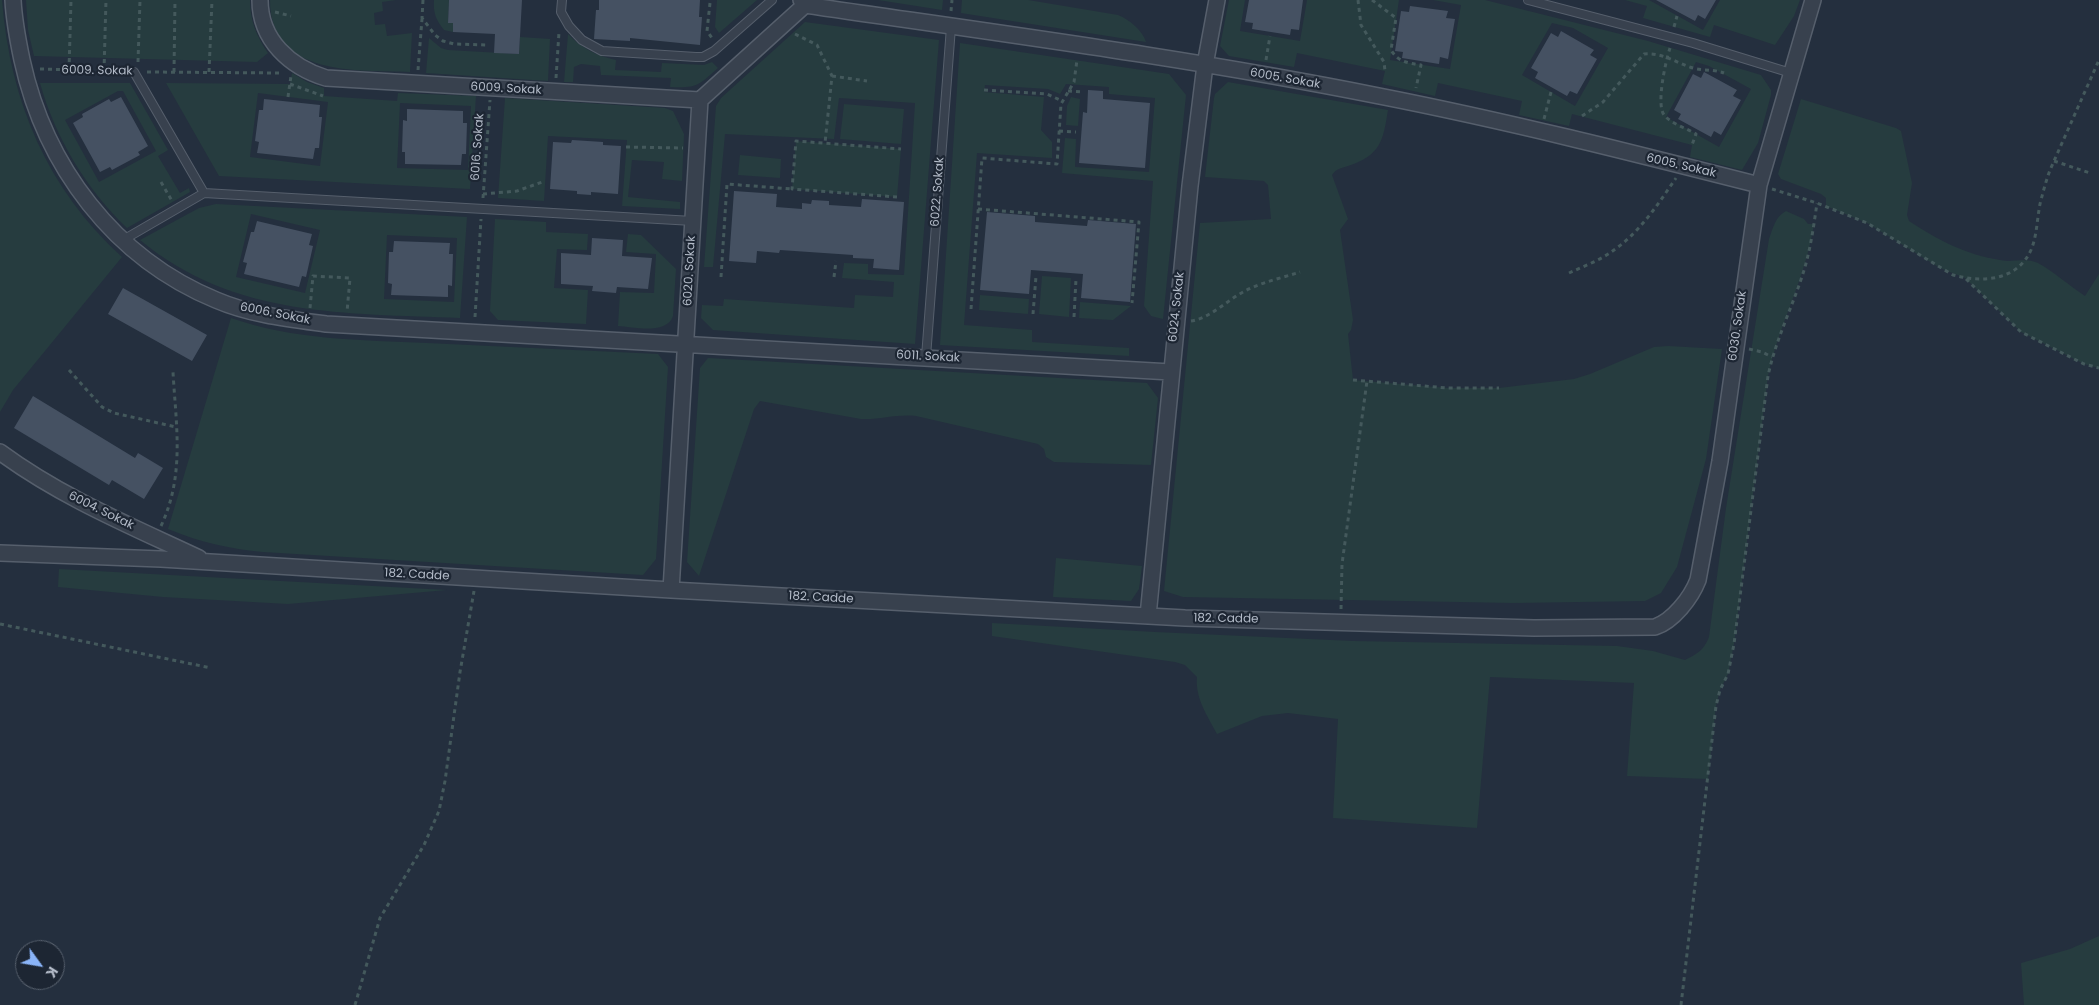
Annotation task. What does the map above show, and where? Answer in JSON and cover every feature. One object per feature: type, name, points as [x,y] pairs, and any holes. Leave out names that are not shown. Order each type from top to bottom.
[{"type":"street","name":"6006. Sokak","points":[[13,0],[19,46],[27,82],[37,113],[53,149],[70,179],[92,208],[123,240],[161,271],[189,288],[234,306],[283,318],[326,324],[686,343]]},
{"type":"street","name":"6009. Sokak","points":[[260,0],[262,19],[273,43],[287,57],[312,73],[326,78],[700,100]]},
{"type":"street","name":"6024. Sokak","points":[[1148,616],[1190,186],[1205,65],[1217,0]]},
{"type":"street","name":"6030. Sokak","points":[[1643,628],[1655,627],[1668,620],[1689,597],[1698,580],[1720,461],[1760,184],[1813,0]]},
{"type":"street","name":"6005. Sokak","points":[[803,3],[951,19],[1292,80],[1450,111],[1760,184]]},
{"type":"street","points":[[700,100],[803,3]]},
{"type":"street","name":"6020. Sokak","points":[[671,590],[700,100]]},
{"type":"street","name":"6011. Sokak","points":[[686,343],[1171,372]]},
{"type":"street","name":"6004. Sokak","points":[[0,452],[53,487],[207,562]]},
{"type":"street","name":"182. Cadde","points":[[0,553],[207,562],[1148,616],[1534,628],[1643,628]]},
{"type":"lane","points":[[562,0],[561,12],[576,34],[602,51],[696,58],[714,51],[772,0]]},
{"type":"lane","points":[[1528,0],[1666,36],[1791,73]]},
{"type":"lane","name":"6022. Sokak","points":[[926,357],[951,19]]},
{"type":"lane","points":[[136,72],[204,193]]},
{"type":"lane","points":[[123,240],[204,193],[693,221]]},
{"type":"path","points":[[69,70],[71,0]]},
{"type":"path","points":[[104,71],[106,0]]},
{"type":"path","points":[[136,72],[140,0]]},
{"type":"path","points":[[174,72],[175,0]]},
{"type":"path","points":[[209,72],[212,0]]},
{"type":"path","points":[[417,84],[423,0]]},
{"type":"path","points":[[951,19],[952,0]]},
{"type":"path","points":[[1358,0],[1361,25],[1384,62],[1385,71]]},
{"type":"path","points":[[1372,0],[1396,18],[1392,53],[1403,62],[1420,65],[1416,91]]},
{"type":"path","points":[[710,3],[707,32],[712,39]]},
{"type":"path","points":[[271,12],[291,16]]},
{"type":"path","points":[[555,82],[561,12]]},
{"type":"path","points":[[1674,27],[1677,16]]},
{"type":"path","points":[[422,18],[442,41],[454,44],[489,45]]},
{"type":"path","points":[[793,32],[799,37],[817,45],[832,76],[825,144]]},
{"type":"path","points":[[1265,62],[1270,36]]},
{"type":"path","points":[[1670,47],[1667,56],[1661,109],[1665,117],[1696,134],[1692,145]]},
{"type":"path","points":[[1582,116],[1603,102],[1641,56],[1648,54],[1658,57],[1667,56],[1692,68],[1712,69],[1724,74]]},
{"type":"path","points":[[971,309],[982,158],[1057,164],[1062,101],[1074,82],[1077,60]]},
{"type":"path","points":[[1760,184],[1817,203],[1867,223],[1940,268],[1965,278],[1999,279],[2025,260],[2034,242],[2045,187],[2054,161],[2099,60]]},
{"type":"path","name":"6009. Sokak","points":[[37,69],[292,73],[290,84]]},
{"type":"path","points":[[832,76],[868,80]]},
{"type":"path","points":[[288,97],[290,84],[324,96]]},
{"type":"path","points":[[984,90],[1048,94],[1062,101]]},
{"type":"path","points":[[1068,91],[1084,92]]},
{"type":"path","points":[[1544,120],[1551,92]]},
{"type":"path","name":"6016. Sokak","points":[[490,97],[483,196],[516,191],[545,181]]},
{"type":"path","points":[[1059,131],[1076,132]]},
{"type":"path","points":[[792,189],[796,141],[901,149]]},
{"type":"path","points":[[626,147],[684,148]]},
{"type":"path","points":[[2054,161],[2090,173]]},
{"type":"path","points":[[1570,273],[1612,252],[1630,238],[1653,212],[1677,177]]},
{"type":"path","points":[[161,182],[173,202]]},
{"type":"path","points":[[720,277],[727,184],[897,197]]},
{"type":"path","points":[[1681,1005],[1716,706],[1720,690],[1728,674],[1734,644],[1768,376],[1772,357],[1805,269],[1817,203]]},
{"type":"path","points":[[978,209],[1139,222],[1132,303]]},
{"type":"path","points":[[475,318],[482,218]]},
{"type":"path","points":[[834,277],[836,261]]},
{"type":"path","points":[[1190,321],[1200,320],[1234,297],[1257,286],[1300,272]]},
{"type":"path","points":[[310,309],[313,276],[350,278],[347,312]]},
{"type":"path","points":[[1033,314],[1036,276]]},
{"type":"path","points":[[1965,278],[2021,332],[2084,364],[2099,368]]},
{"type":"path","points":[[1074,317],[1076,279]]},
{"type":"path","points":[[349,295],[355,296]]},
{"type":"path","points":[[1735,347],[1762,352],[1772,357]]},
{"type":"path","points":[[69,370],[102,407],[114,413],[176,427]]},
{"type":"path","points":[[156,538],[170,507],[176,482],[173,372]]},
{"type":"path","points":[[1353,380],[1448,388],[1499,388]]},
{"type":"path","points":[[1342,622],[1342,564],[1367,381]]},
{"type":"path","points":[[355,1005],[380,918],[424,844],[439,811],[476,578]]},
{"type":"path","points":[[0,624],[211,668]]},
{"type":"green space","points":[[0,0],[2,0],[6,37],[14,73],[24,108],[37,141],[53,172],[73,202],[96,231],[122,257],[13,390],[0,412]]},
{"type":"green space","points":[[26,0],[250,0],[255,28],[268,53],[257,62],[34,56],[28,30]]},
{"type":"green space","points":[[270,0],[396,0],[382,2],[383,11],[374,13],[375,25],[385,24],[387,36],[412,33],[410,72],[342,69],[320,64],[300,56],[284,43],[274,25]]},
{"type":"green space","points":[[434,0],[449,0],[448,23],[453,23],[453,32],[444,30],[439,23],[434,9]]},
{"type":"green space","points":[[717,0],[757,0],[719,33],[715,27]]},
{"type":"green space","points":[[878,0],[943,0],[942,10]]},
{"type":"green space","points":[[962,0],[1028,0],[1118,15],[1135,26],[1142,33],[1146,42],[961,13]]},
{"type":"green space","points":[[1229,0],[1245,0],[1240,31],[1300,41],[1307,0],[1399,0],[1390,60],[1450,69],[1461,5],[1433,0],[1485,0],[1648,41],[1761,75],[1771,90],[1771,95],[1758,143],[1742,170],[1690,157],[1692,145],[1572,114],[1569,126],[1519,115],[1522,101],[1438,83],[1435,96],[1382,84],[1385,71],[1297,53],[1294,67],[1229,56],[1220,46]],"holes":[[[1552,23],[1573,28],[1608,48],[1575,106],[1522,75]],[[1696,62],[1709,66],[1751,89],[1719,147],[1666,117]]]},
{"type":"green space","points":[[1625,0],[1649,0],[1703,30],[1720,0],[1800,0],[1794,16],[1775,45],[1714,25],[1710,37],[1643,18],[1647,6]]},
{"type":"green space","points":[[805,22],[939,40],[915,344],[713,330],[701,318],[702,305],[723,306],[724,299],[854,308],[855,295],[893,297],[894,282],[842,278],[844,263],[868,264],[868,274],[904,275],[915,103],[839,98],[834,139],[725,134],[713,267],[704,267],[716,106],[721,98]]},
{"type":"green space","points":[[568,34],[590,51],[616,60],[615,70],[661,72],[662,63],[704,65],[712,62],[718,68],[697,85],[670,87],[671,78],[601,75],[600,66],[581,64],[574,67],[573,82],[564,82]]},
{"type":"green space","points":[[520,37],[550,39],[548,81],[426,73],[429,38],[441,48],[448,50],[519,54]]},
{"type":"green space","points":[[960,43],[1169,74],[1186,95],[1163,319],[1151,316],[1144,306],[1153,181],[1062,173],[1065,138],[1076,139],[1075,167],[1149,172],[1155,98],[1109,94],[1109,87],[1066,84],[1060,94],[1048,89],[985,85],[984,92],[1044,97],[1041,130],[1052,142],[1052,158],[977,153],[964,325],[1032,330],[1032,342],[1129,348],[1129,356],[940,345]]},
{"type":"green space","points":[[292,73],[307,82],[324,88],[324,96],[397,101],[398,93],[476,96],[470,189],[219,176],[166,83],[290,84]],"holes":[[[258,93],[328,102],[320,166],[250,157]],[[400,103],[471,106],[468,170],[397,168]]]},
{"type":"green space","points":[[1228,82],[1388,110],[1382,138],[1374,152],[1359,162],[1337,170],[1332,175],[1348,219],[1340,230],[1353,320],[1348,334],[1353,380],[1448,388],[1499,388],[1574,379],[1654,347],[1722,349],[1706,459],[1677,567],[1661,593],[1645,601],[1514,603],[1183,597],[1164,591],[1200,223],[1271,219],[1268,185],[1264,181],[1205,177],[1214,98],[1215,94]]},
{"type":"green space","points":[[40,83],[130,83],[168,150],[158,156],[180,193],[189,188],[190,192],[127,228],[112,213],[85,179],[63,142],[46,103]],"holes":[[[118,91],[123,91],[156,151],[99,182],[65,120]]]},
{"type":"green space","points":[[1071,97],[1080,99],[1078,126],[1066,125],[1067,106]]},
{"type":"green space","points":[[505,98],[665,108],[673,111],[684,134],[682,181],[662,179],[664,162],[632,160],[628,197],[680,202],[680,209],[622,206],[627,140],[548,136],[544,201],[498,198]]},
{"type":"green space","points":[[1801,99],[1901,131],[1912,183],[1907,215],[1909,221],[1931,235],[1975,254],[2005,261],[2033,261],[2085,296],[2099,274],[2099,368],[2084,364],[2021,332],[1965,278],[1940,268],[1867,223],[1826,206],[1826,198],[1821,194],[1781,179],[1778,174]]},
{"type":"green space","points":[[844,104],[904,109],[901,144],[840,139]]},
{"type":"green space","points":[[796,141],[901,149],[897,197],[792,189]]},
{"type":"green space","points":[[740,155],[781,159],[780,178],[738,175]]},
{"type":"green space","points":[[216,204],[467,217],[460,318],[333,312],[252,298],[214,284],[176,266],[140,240],[199,208]],"holes":[[[251,214],[320,230],[305,293],[236,277]],[[387,235],[457,238],[454,302],[384,299]]]},
{"type":"green space","points":[[1786,211],[1804,219],[1808,224],[1814,224],[1805,263],[1768,376],[1734,644],[1728,674],[1720,690],[1716,706],[1708,779],[1627,776],[1634,683],[1490,677],[1477,828],[1333,818],[1338,719],[1288,713],[1262,716],[1217,734],[1200,699],[1197,677],[1185,665],[992,636],[992,623],[1353,641],[1617,646],[1653,651],[1685,660],[1697,654],[1709,637],[1726,508],[1769,239],[1777,220]]},
{"type":"green space","points":[[495,219],[546,222],[546,232],[588,234],[587,250],[557,249],[554,288],[588,290],[586,324],[498,320],[490,311]]},
{"type":"green space","points":[[628,234],[641,235],[676,269],[673,316],[670,322],[664,326],[640,328],[618,326],[620,292],[654,293],[656,254],[626,252]]},
{"type":"green space","points":[[1042,276],[1071,278],[1069,317],[1039,314]]},
{"type":"green space","points":[[980,295],[1029,299],[1028,314],[979,310]]},
{"type":"green space","points":[[1080,302],[1131,306],[1113,320],[1079,318]]},
{"type":"green space","points":[[231,318],[279,331],[328,338],[658,354],[668,367],[656,559],[643,575],[263,552],[215,544],[191,538],[168,529]]},
{"type":"green space","points":[[708,358],[1147,383],[1158,398],[1151,465],[1054,462],[1046,457],[1044,449],[1038,444],[916,416],[861,419],[760,401],[754,409],[699,576],[687,562],[700,368]]},
{"type":"green space","points":[[1056,558],[1142,566],[1139,589],[1131,601],[1053,597]]},
{"type":"green space","points":[[59,569],[447,590],[288,604],[163,597],[58,587]]},
{"type":"green space","points":[[2099,936],[2099,1005],[2024,1005],[2021,963],[2070,949]]},
{"type":"building","points":[[449,0],[522,0],[519,54],[494,53],[495,34],[453,32],[453,23],[448,23]]},
{"type":"building","points":[[599,0],[700,0],[699,17],[702,17],[700,45],[630,38],[630,41],[594,39],[596,10],[599,10]]},
{"type":"building","points":[[1249,0],[1303,0],[1299,30],[1291,29],[1290,35],[1252,29],[1253,23],[1245,22]]},
{"type":"building","points":[[1656,0],[1716,0],[1705,19],[1698,15],[1695,21]]},
{"type":"building","points":[[1410,6],[1448,11],[1446,18],[1455,19],[1448,59],[1440,57],[1439,64],[1402,58],[1403,52],[1395,51],[1401,11],[1409,12]]},
{"type":"building","points":[[1561,31],[1594,50],[1590,55],[1597,59],[1577,94],[1570,91],[1567,96],[1535,78],[1538,72],[1531,68],[1551,33],[1558,37]]},
{"type":"building","points":[[1704,72],[1737,90],[1733,96],[1741,100],[1721,135],[1714,131],[1711,137],[1678,119],[1681,114],[1674,110],[1693,74],[1701,78]]},
{"type":"building","points":[[1088,90],[1103,91],[1103,99],[1150,103],[1145,168],[1079,163],[1083,112],[1087,113]]},
{"type":"building","points":[[121,97],[148,146],[138,152],[140,155],[112,170],[110,167],[100,172],[73,123],[83,117],[82,114],[109,99],[111,102]]},
{"type":"building","points":[[264,99],[320,105],[319,117],[322,117],[319,148],[315,148],[313,159],[257,153],[259,142],[255,141],[259,110],[263,110]]},
{"type":"building","points":[[407,109],[463,111],[463,123],[467,123],[466,154],[462,154],[461,165],[405,164],[405,152],[402,152],[403,120],[407,121]]},
{"type":"building","points":[[572,140],[603,142],[603,145],[621,146],[618,194],[591,192],[591,195],[577,194],[577,191],[550,189],[553,142],[571,143]]},
{"type":"building","points":[[734,191],[777,194],[776,207],[802,209],[802,203],[811,204],[812,200],[829,201],[829,205],[861,207],[862,199],[904,202],[899,270],[873,268],[874,259],[853,258],[853,255],[780,250],[779,253],[757,251],[756,263],[729,261]]},
{"type":"building","points":[[987,212],[1035,216],[1035,222],[1087,226],[1088,220],[1136,224],[1130,302],[1081,298],[1083,274],[1031,270],[1029,294],[980,290]]},
{"type":"building","points":[[257,221],[312,234],[309,245],[313,246],[306,277],[302,276],[299,287],[244,274],[247,263],[243,262],[251,232],[254,232]]},
{"type":"building","points":[[592,238],[623,240],[622,256],[652,258],[648,289],[617,287],[616,293],[592,291],[593,286],[561,284],[561,253],[591,255]]},
{"type":"building","points":[[394,241],[450,243],[449,254],[453,254],[452,286],[448,285],[448,297],[391,295],[392,284],[388,283],[389,252],[393,252]]},
{"type":"building","points":[[123,288],[207,335],[192,361],[108,314]]},
{"type":"building","points":[[33,396],[135,458],[138,453],[163,468],[144,499],[112,480],[109,485],[14,428]]}]
